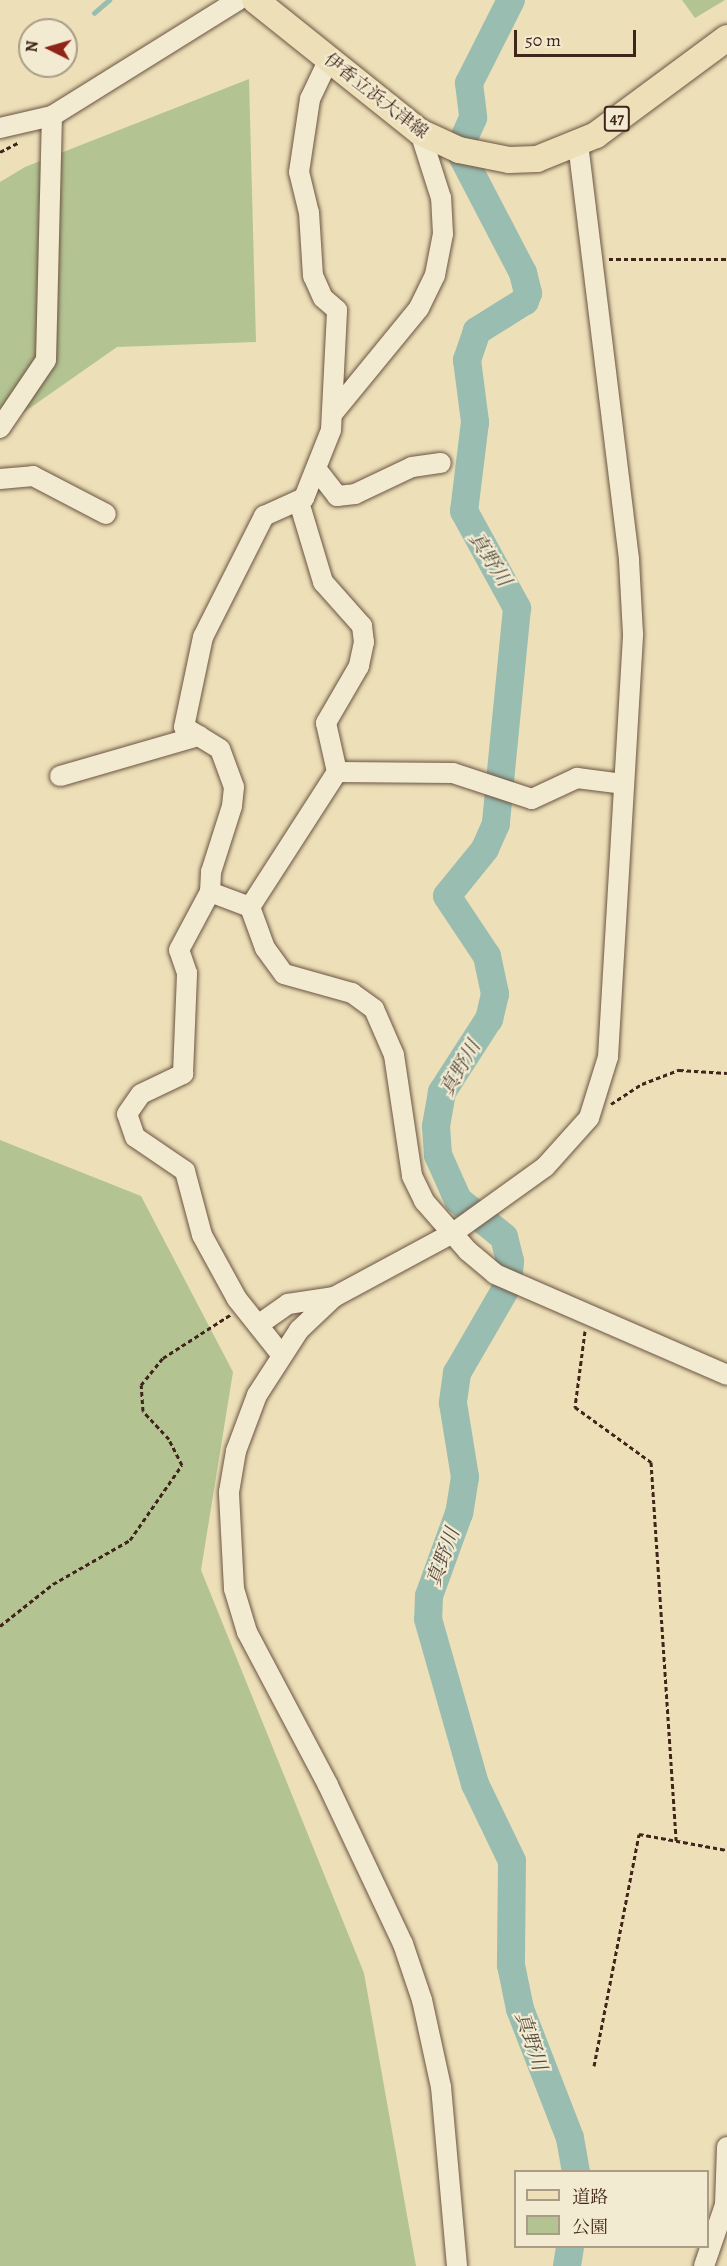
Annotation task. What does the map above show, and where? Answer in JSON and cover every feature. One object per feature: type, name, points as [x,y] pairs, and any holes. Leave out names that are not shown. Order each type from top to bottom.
[{"type":"main road","name":"伊香立浜大津線","points":[[255,0],[427,136],[491,159],[537,159],[578,144],[727,38]]},
{"type":"street","points":[[0,128],[52,116],[238,0]]},
{"type":"street","points":[[280,1353],[244,1305],[202,1235],[185,1171],[128,1127],[131,1103],[183,1074],[187,973],[179,950],[210,892],[234,787],[220,749],[184,727],[203,637],[216,603],[264,516],[298,502],[317,470],[334,412],[337,309],[323,298],[313,276],[309,213],[299,172],[310,99],[329,59]]},
{"type":"street","points":[[0,428],[46,360],[52,116]]},
{"type":"street","points":[[334,412],[419,308],[435,275],[443,234],[441,198],[427,136]]},
{"type":"street","points":[[457,2266],[441,2087],[422,2000],[399,1935],[328,1785],[247,1632],[234,1589],[228,1535],[236,1451],[280,1353],[334,1297],[453,1233],[545,1167],[590,1118],[608,1057],[633,634],[629,559],[590,259],[578,144]]},
{"type":"street","points":[[317,470],[337,496],[355,494],[412,467],[441,464]]},
{"type":"street","points":[[0,479],[33,476],[106,514]]},
{"type":"street","points":[[250,907],[337,772],[326,723],[358,666],[364,630],[323,582],[298,502]]},
{"type":"street","points":[[60,776],[199,736]]},
{"type":"street","points":[[337,772],[453,773],[532,800],[577,778],[623,784]]},
{"type":"street","points":[[210,892],[250,907],[279,969],[352,993],[374,1009],[394,1055],[412,1176],[424,1201],[495,1274],[727,1375]]},
{"type":"street","points":[[258,1325],[288,1304],[334,1297]]},
{"type":"street","points":[[704,2266],[725,2205],[727,2147]]},
{"type":"path","points":[[590,259],[727,259]]},
{"type":"path","points":[[590,1118],[642,1084],[679,1070],[727,1073]]},
{"type":"path","points":[[0,1626],[53,1584],[130,1540],[182,1465],[169,1439],[143,1411],[141,1386],[162,1358],[244,1305]]},
{"type":"path","points":[[587,1314],[575,1407],[651,1462],[676,1841]]},
{"type":"path","points":[[594,2066],[639,1834],[727,1850]]},
{"type":"green space","points":[[682,0],[725,0],[695,18]]},
{"type":"green space","points":[[249,79],[256,342],[117,347],[0,429],[0,182],[25,167]]},
{"type":"green space","points":[[0,1140],[141,1196],[233,1372],[201,1570],[364,1973],[416,2266],[0,2266]]},
{"type":"waterway","points":[[94,13],[109,0]]},
{"type":"waterway","name":"真野川","points":[[511,0],[469,83],[473,118],[459,150],[523,273],[528,293],[525,301],[477,331],[467,360],[475,422],[464,511],[517,608],[496,824],[485,849],[447,896],[487,956],[495,994],[489,1019],[442,1092],[436,1126],[438,1155],[458,1200],[504,1237],[510,1261],[508,1285],[457,1373],[453,1403],[465,1477],[459,1513],[429,1596],[428,1619],[475,1784],[512,1861],[511,1965],[520,2009],[570,2138],[576,2170]]},
{"type":"waterway","name":"真野川","points":[[567,2266],[570,2248]]}]
